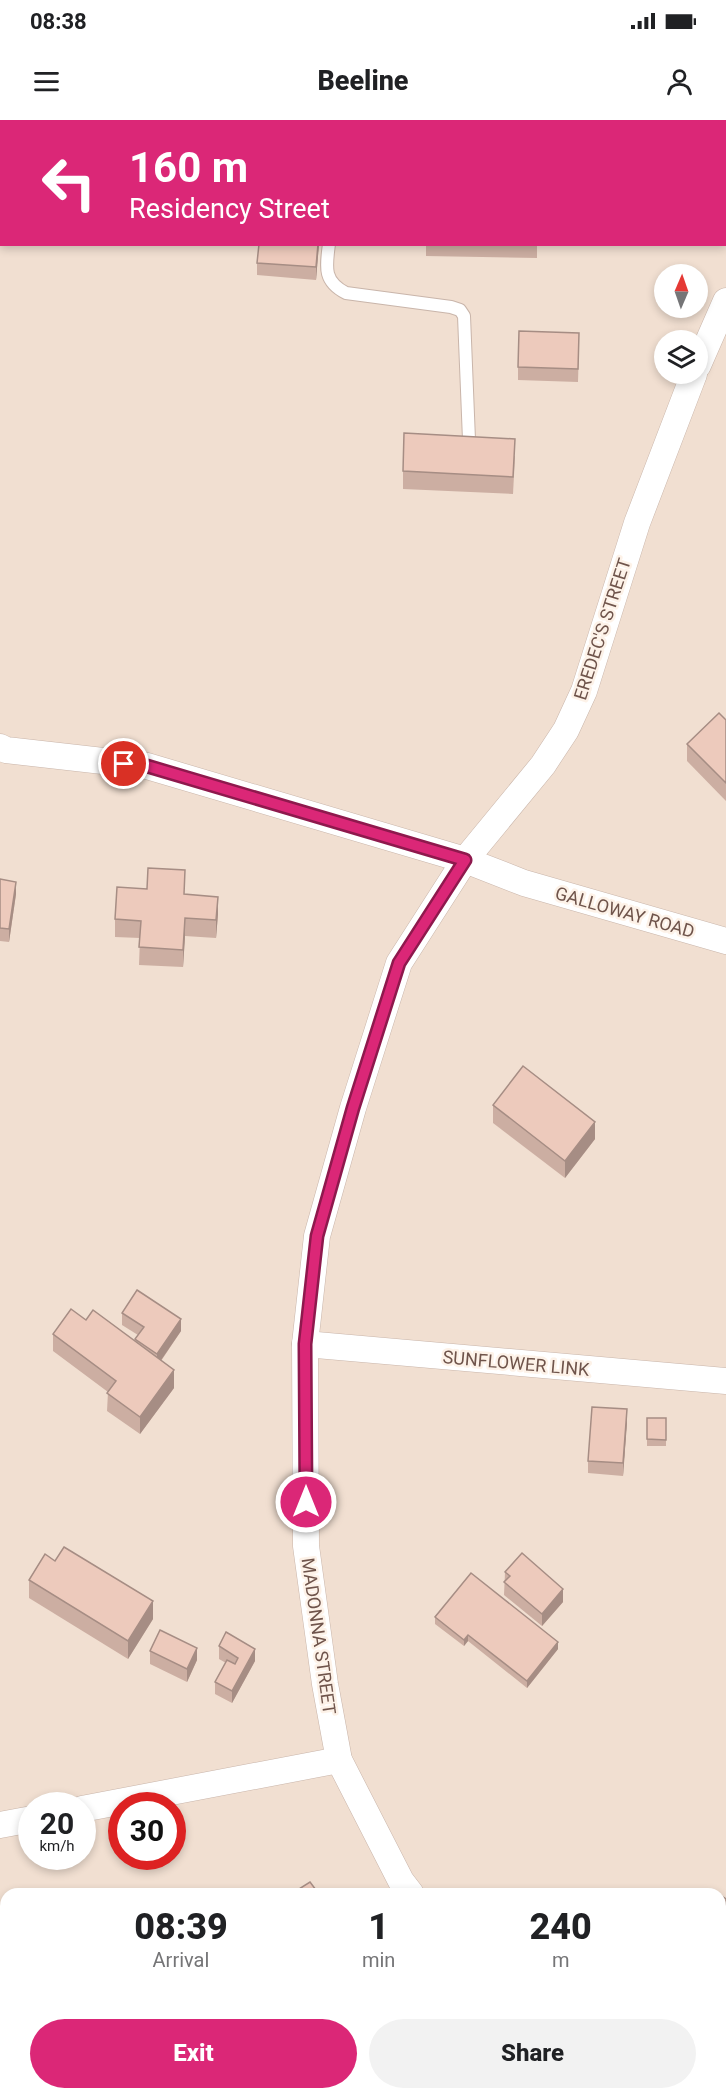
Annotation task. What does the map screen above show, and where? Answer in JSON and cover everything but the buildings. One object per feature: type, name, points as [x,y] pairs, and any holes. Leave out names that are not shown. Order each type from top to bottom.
[{"type":"street","points":[[708,342],[726,301]]},
{"type":"street","name":"EREDEC'S STREET","points":[[465,860],[543,765],[566,730],[584,691],[637,523],[690,384]]},
{"type":"street","name":"GALLOWAY ROAD","points":[[0,747],[6,750],[147,766],[465,860],[524,883],[726,941]]},
{"type":"street","name":"MADONNA STREET","points":[[406,1888],[339,1760],[325,1684],[306,1546],[305,1344],[317,1236],[353,1108],[399,963],[465,860]]},
{"type":"street","name":"SUNFLOWER LINK","points":[[305,1344],[726,1381]]},
{"type":"street","points":[[96,1806],[339,1760]]},
{"type":"street","points":[[0,1825],[18,1822]]},
{"type":"lane","points":[[329,246],[328,277],[336,288],[346,293],[460,310],[464,316],[469,440]]},
{"type":"shaded area","points":[[0,246],[726,246],[726,1888],[0,1888]]},
{"type":"route","points":[[124,764],[147,766],[465,860],[399,963],[353,1108],[317,1236],[305,1344],[306,1502]]}]
